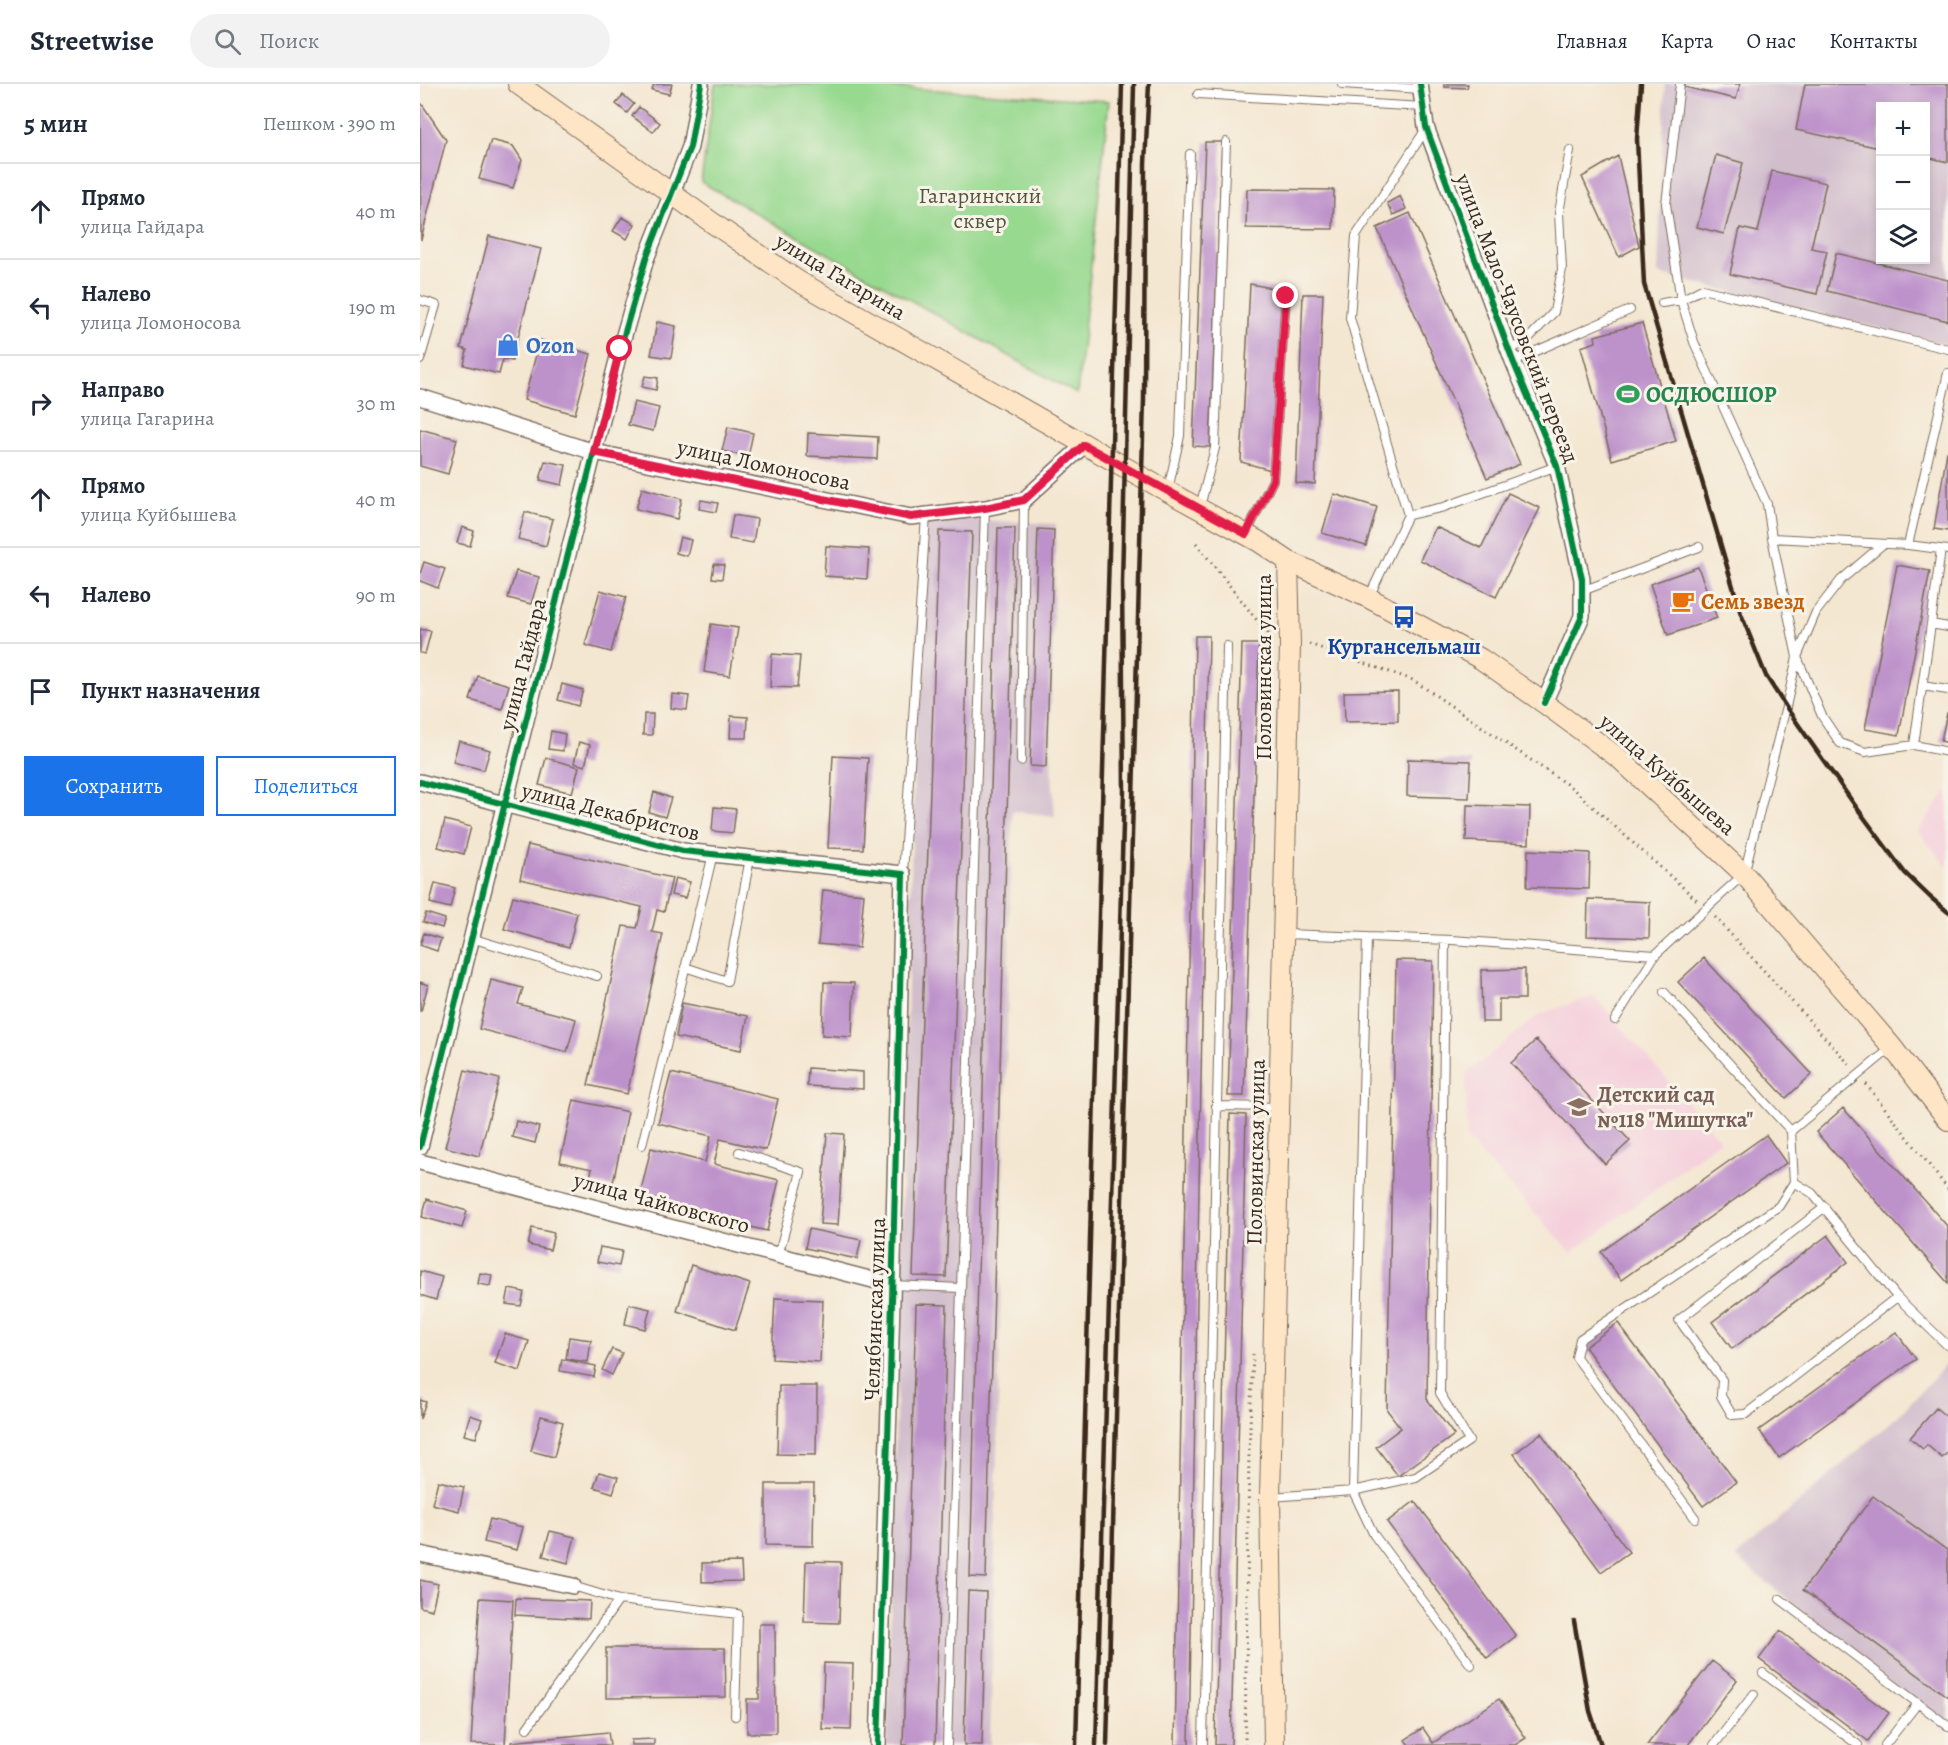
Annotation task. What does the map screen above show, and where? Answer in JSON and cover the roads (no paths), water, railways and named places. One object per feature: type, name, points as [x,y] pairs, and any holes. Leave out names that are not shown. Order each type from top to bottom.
[{"type":"main road","name":"улица Гагарина","points":[[518,84],[798,281],[1161,488]]},
{"type":"main road","name":"улица Куйбышева","points":[[1161,488],[1246,534],[1288,561],[1369,598],[1481,658],[1620,759],[1744,874],[1892,1047],[1948,1120]]},
{"type":"main road","name":"Половинская улица","points":[[1274,1745],[1270,1497],[1290,638],[1288,561]]},
{"type":"street","name":"улица Гайдара","points":[[420,1147],[620,349],[646,259],[690,147],[701,84]]},
{"type":"street","name":"улица Мало-Чаусовский переезд","points":[[1421,86],[1426,127],[1511,355],[1557,466],[1582,579],[1582,616],[1544,703]]},
{"type":"street","name":"улица Ломоносова","points":[[420,397],[594,452],[911,517],[985,508],[1024,500]]},
{"type":"street","points":[[1024,500],[1084,445]]},
{"type":"street","name":"улица Декабристов","points":[[420,782],[683,851],[903,874]]},
{"type":"street","name":"Челябинская улица","points":[[878,1745],[903,874]]},
{"type":"street","name":"улица Чайковского","points":[[420,1162],[892,1285]]},
{"type":"street","points":[[420,1554],[573,1586]]},
{"type":"lane","points":[[1342,84],[1421,86]]},
{"type":"lane","points":[[1680,84],[1666,204],[1681,300],[1694,342],[1767,504],[1797,657],[1822,716],[1840,743],[1865,752],[1914,745],[1948,752]]},
{"type":"lane","points":[[1198,94],[1424,107]]},
{"type":"lane","points":[[1369,598],[1408,515],[1350,318],[1356,236],[1426,127]]},
{"type":"lane","points":[[1200,510],[1215,448],[1226,142]]},
{"type":"lane","points":[[1511,355],[1554,312],[1562,269],[1559,213],[1570,150]]},
{"type":"lane","points":[[1161,488],[1180,436],[1190,154]]},
{"type":"lane","points":[[1662,303],[1681,300],[1701,289],[1948,350]]},
{"type":"lane","points":[[1246,534],[1273,480],[1286,296]]},
{"type":"lane","points":[[420,300],[436,305],[420,360]]},
{"type":"lane","points":[[1511,355],[1630,310]]},
{"type":"lane","points":[[1908,545],[1945,394],[1948,373]]},
{"type":"lane","points":[[1408,515],[1444,507],[1557,466]]},
{"type":"lane","points":[[1021,760],[1024,500]]},
{"type":"lane","points":[[947,1745],[985,508]]},
{"type":"lane","points":[[903,874],[926,515]]},
{"type":"lane","points":[[1773,538],[1908,545],[1944,550],[1914,745]]},
{"type":"lane","points":[[1615,1020],[1655,955],[1744,874],[1797,657],[1816,612],[1840,580],[1883,544]]},
{"type":"lane","points":[[1582,591],[1700,546]]},
{"type":"lane","points":[[1931,624],[1948,627]]},
{"type":"lane","points":[[1203,1745],[1227,646]]},
{"type":"lane","points":[[1922,686],[1948,690]]},
{"type":"lane","points":[[642,1145],[713,854]]},
{"type":"lane","points":[[685,968],[728,981],[750,858]]},
{"type":"lane","points":[[1284,934],[1445,940],[1655,955]]},
{"type":"lane","points":[[471,938],[597,976]]},
{"type":"lane","points":[[1367,938],[1353,1491],[1374,1535],[1471,1665]]},
{"type":"lane","points":[[1270,1497],[1353,1491],[1416,1477],[1469,1441],[1440,1392],[1445,940]]},
{"type":"lane","points":[[1664,992],[1791,1131],[1794,1182],[1779,1206],[1580,1339],[1576,1356],[1695,1518]]},
{"type":"lane","points":[[1791,1131],[1892,1047]]},
{"type":"lane","points":[[1216,1106],[1280,1107]]},
{"type":"lane","points":[[739,1152],[801,1172],[778,1256]]},
{"type":"lane","points":[[1794,1182],[1812,1193],[1897,1297],[1948,1346]]},
{"type":"lane","points":[[1825,1207],[1679,1320],[1722,1380],[1720,1396],[1732,1415],[1746,1414],[1897,1297]]},
{"type":"lane","points":[[892,1285],[961,1288]]},
{"type":"lane","points":[[573,1586],[619,1600],[738,1614],[735,1716]]},
{"type":"lane","points":[[1780,1599],[1948,1726]]},
{"type":"lane","points":[[527,1728],[619,1600]]},
{"type":"lane","points":[[1763,1673],[1858,1745]]},
{"type":"lane","points":[[1714,1745],[1754,1694]]},
{"type":"lane","points":[[1885,1745],[1918,1703]]},
{"type":"railway","points":[[1076,1745],[1122,84]]},
{"type":"railway","points":[[1096,1745],[1124,790],[1122,583],[1134,84]]},
{"type":"railway","points":[[1107,1745],[1144,399],[1145,164],[1149,84]]},
{"type":"railway","points":[[1641,84],[1637,139],[1644,284],[1741,614],[1766,676],[1786,707],[1905,873],[1948,912]]},
{"type":"railway","points":[[1574,1621],[1590,1711],[1601,1745]]},
{"type":"place","name":"Ozon","points":[[508,345]]},
{"type":"place","name":"ОСДЮСШОР","points":[[1628,394]]},
{"type":"place","name":"Семь звезд","points":[[1683,601]]},
{"type":"place","name":"Кургансельмаш","points":[[1404,617]]},
{"type":"place","name":"Детский сад №118 \"Мишутка\"","points":[[1579,1107]]},
{"type":"park label","name":"Гагаринский сквер","points":[[980,208]]}]
